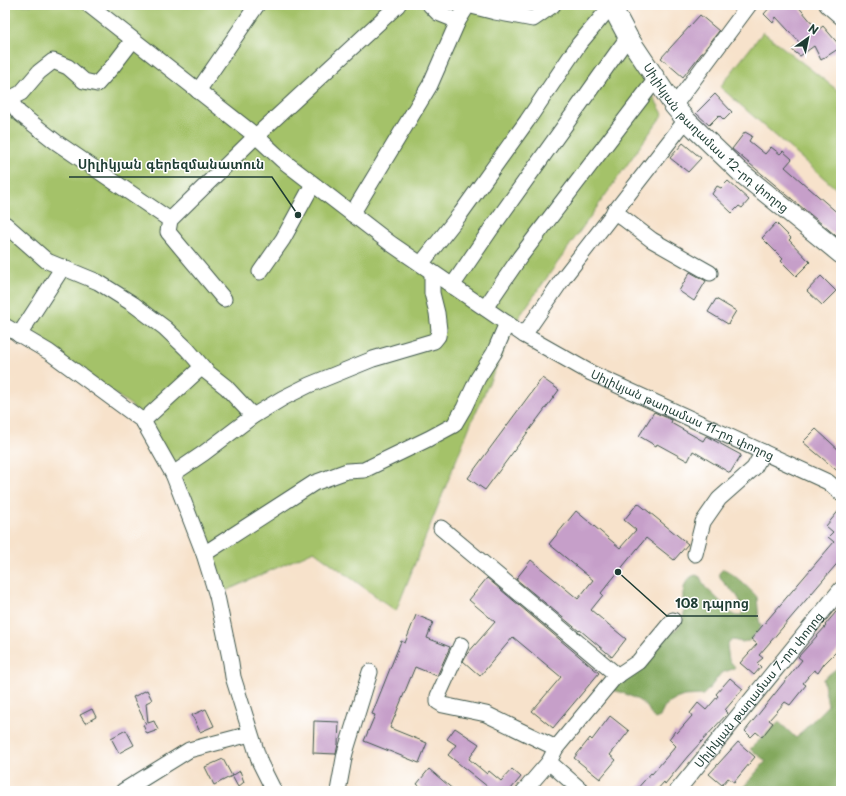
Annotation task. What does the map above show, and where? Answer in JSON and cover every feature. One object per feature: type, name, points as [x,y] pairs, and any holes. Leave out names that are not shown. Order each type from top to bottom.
[{"type":"main road","name":"Սիլիկյան թաղամաս 12-րդ փողոց","points":[[611,6],[628,37],[680,113],[740,172],[841,254]]},
{"type":"street","name":"Սիլիկյան թաղամաս 11-րդ փողոց","points":[[90,5],[256,136],[282,160],[390,243],[524,335],[591,373],[828,482],[841,493]]},
{"type":"street","points":[[198,91],[257,5]]},
{"type":"street","points":[[224,299],[168,232],[170,220],[256,136],[398,5]]},
{"type":"street","points":[[430,5],[438,13],[458,21]]},
{"type":"street","points":[[352,214],[430,85],[458,21],[468,5],[533,19],[553,5]]},
{"type":"street","points":[[524,335],[564,277],[614,211],[680,113],[748,5]]},
{"type":"street","points":[[827,5],[841,17]]},
{"type":"street","points":[[173,474],[253,416],[309,385],[373,359],[434,341],[438,336],[439,330],[427,269],[461,213],[528,121],[579,44],[611,6]]},
{"type":"street","points":[[452,286],[628,37]]},
{"type":"street","points":[[133,40],[97,84],[84,81],[68,67],[52,61],[39,72],[21,93],[7,99],[19,113],[56,142],[170,220]]},
{"type":"street","points":[[485,308],[520,257],[656,79]]},
{"type":"street","points":[[260,272],[283,239],[313,184]]},
{"type":"street","points":[[614,211],[652,240],[710,273]]},
{"type":"street","points":[[5,224],[47,262],[98,282],[133,304],[165,328],[187,349],[207,372],[226,387],[253,416]]},
{"type":"street","points":[[19,334],[63,267]]},
{"type":"street","points":[[204,554],[314,482],[347,471],[364,470],[428,439],[454,424],[464,408],[478,378],[494,353],[507,323]]},
{"type":"street","points":[[5,326],[49,352],[143,421],[173,474],[204,554],[217,596],[233,677],[260,763],[274,791]]},
{"type":"street","points":[[143,421],[202,367]]},
{"type":"street","points":[[695,554],[703,522],[719,499],[754,468],[763,452]]},
{"type":"street","points":[[441,528],[618,676]]},
{"type":"street","name":"Սիլիկյան թաղամաս 7-րդ փողոց","points":[[677,791],[841,589]]},
{"type":"street","points":[[524,791],[549,762],[556,748],[614,678],[638,662],[673,620]]},
{"type":"street","points":[[461,644],[438,696],[438,702],[443,705],[486,714],[556,748]]},
{"type":"street","points":[[338,791],[345,753],[370,672]]},
{"type":"street","points":[[123,791],[189,750],[250,734]]},
{"type":"street","points":[[549,762],[582,791]]},
{"type":"green space","points":[[5,5],[602,5],[663,114],[519,317],[471,423],[396,611],[314,551],[221,593],[174,470],[131,405],[5,319]]},
{"type":"green space","points":[[763,32],[841,93],[841,193],[720,87]]},
{"type":"green space","points":[[723,569],[736,577],[757,597],[761,626],[760,631],[749,641],[730,641],[727,646],[729,660],[735,667],[721,673],[703,695],[684,696],[673,700],[664,707],[660,717],[655,719],[646,706],[639,700],[612,690],[682,622],[684,613],[684,589],[687,581],[692,576],[696,575],[700,577],[705,587],[729,612],[740,616],[743,612],[739,599],[720,577],[719,573]]},
{"type":"green space","points":[[841,665],[841,791],[740,791],[766,761],[750,749],[779,722],[796,738],[828,705],[823,679]]},
{"type":"building","points":[[772,5],[797,5],[818,30],[823,26],[841,47],[821,60],[814,46],[800,56],[792,50],[800,43],[776,17],[773,23],[764,14]]},
{"type":"building","points":[[700,15],[719,31],[683,77],[661,58]]},
{"type":"building","points":[[715,94],[732,112],[724,120],[719,115],[709,125],[696,113]]},
{"type":"building","points":[[745,132],[752,136],[749,141],[765,154],[771,147],[780,154],[783,151],[792,159],[785,167],[841,216],[841,240],[732,149]]},
{"type":"building","points":[[683,143],[701,158],[688,172],[670,158]]},
{"type":"building","points":[[728,181],[749,200],[742,208],[739,206],[732,213],[712,194],[717,186],[721,188]]},
{"type":"building","points":[[776,223],[791,238],[789,240],[810,262],[796,276],[781,261],[783,259],[762,238]]},
{"type":"building","points":[[690,272],[706,281],[694,301],[679,291]]},
{"type":"building","points":[[821,276],[836,291],[822,305],[807,291]]},
{"type":"building","points":[[716,299],[736,311],[728,324],[708,312]]},
{"type":"building","points":[[542,378],[559,390],[485,490],[468,478]]},
{"type":"building","points":[[654,412],[672,420],[671,423],[703,441],[706,436],[741,455],[730,473],[693,451],[688,461],[639,436]]},
{"type":"building","points":[[816,429],[841,452],[841,474],[803,442]]},
{"type":"building","points":[[638,503],[688,544],[674,560],[646,538],[601,593],[603,595],[591,610],[626,639],[612,657],[516,579],[531,560],[578,599],[593,580],[549,544],[576,511],[620,548],[636,530],[624,520]]},
{"type":"building","points":[[841,508],[841,559],[759,655],[763,658],[757,663],[761,667],[754,675],[740,663],[757,644],[751,639],[834,542],[828,537],[833,532],[826,526]]},
{"type":"building","points":[[487,578],[599,673],[553,728],[532,711],[561,677],[513,637],[480,676],[463,661],[467,654],[495,622],[469,600]]},
{"type":"building","points":[[841,606],[841,647],[824,664],[818,673],[814,670],[803,683],[806,685],[790,705],[785,702],[769,720],[773,723],[762,737],[756,732],[751,737],[745,731],[802,660],[798,657],[826,626],[825,625]]},
{"type":"building","points":[[416,615],[433,622],[427,638],[450,647],[437,676],[415,667],[390,728],[427,743],[419,763],[364,741],[375,715],[372,714],[401,641],[405,643]]},
{"type":"building","points":[[730,678],[743,689],[725,710],[728,713],[688,756],[665,784],[664,782],[656,791],[635,791],[676,746],[669,739],[675,731],[677,733],[692,716],[690,713],[698,703],[706,710],[718,696],[716,694]]},
{"type":"building","points":[[147,690],[152,700],[146,703],[148,723],[154,721],[158,730],[147,734],[143,725],[146,724],[133,697]]},
{"type":"building","points":[[92,709],[96,717],[85,723],[80,715]]},
{"type":"building","points":[[206,709],[214,726],[200,732],[192,715]]},
{"type":"building","points":[[610,716],[629,731],[610,755],[616,760],[600,779],[574,758],[590,738],[592,740]]},
{"type":"building","points":[[314,721],[339,722],[336,754],[313,753]]},
{"type":"building","points":[[455,728],[479,744],[469,759],[487,774],[489,771],[501,781],[512,769],[521,777],[511,789],[513,791],[493,791],[448,755],[456,745],[447,739]]},
{"type":"building","points":[[126,730],[134,745],[119,753],[111,738]]},
{"type":"building","points":[[738,742],[755,757],[734,782],[728,778],[722,785],[709,774]]},
{"type":"building","points":[[223,759],[232,776],[214,785],[205,767]]},
{"type":"building","points":[[429,769],[455,791],[426,791],[417,784]]},
{"type":"building","points":[[240,771],[244,782],[238,787],[232,776]]},
{"type":"place","name":"Սիլիկյան գերեզմանատուն","points":[[298,215]]},
{"type":"place","name":"108 դպրոց","points":[[618,572]]}]
